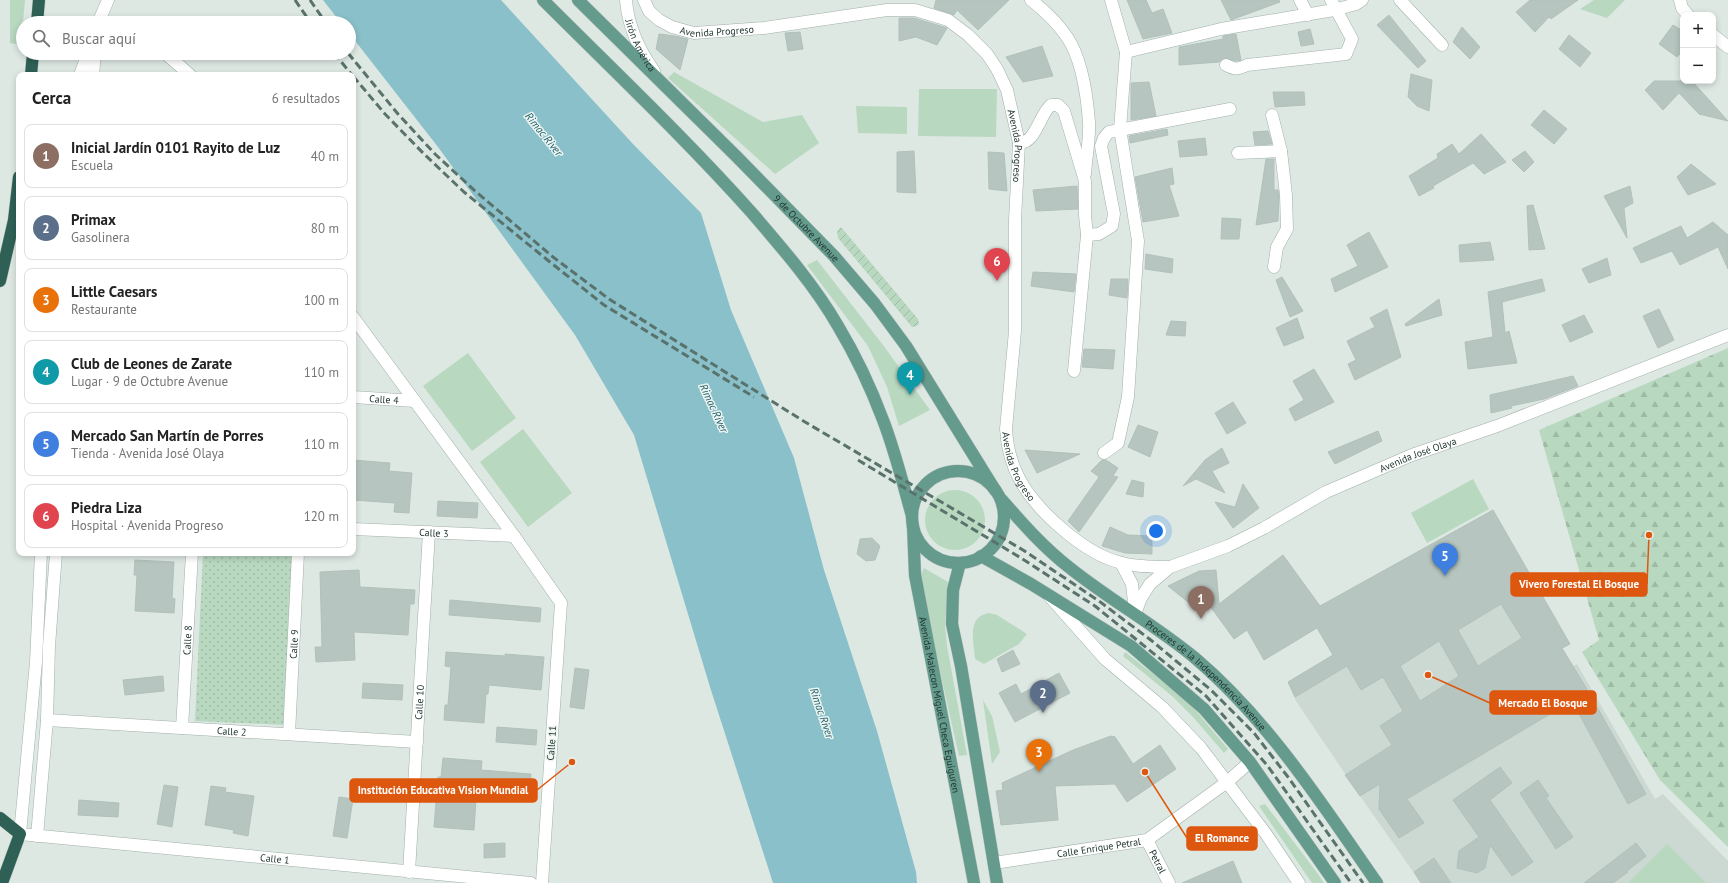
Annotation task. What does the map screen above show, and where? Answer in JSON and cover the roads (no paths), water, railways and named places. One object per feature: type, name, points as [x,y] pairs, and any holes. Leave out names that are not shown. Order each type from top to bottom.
[{"type":"highway","points":[[38,16],[39,0]]},
{"type":"highway","points":[[31,72],[32,60]]},
{"type":"highway","points":[[0,281],[14,220],[16,203]]},
{"type":"highway","points":[[0,818],[20,834],[2,883]]},
{"type":"main road","points":[[543,0],[721,178],[806,278],[838,326],[862,371],[883,420],[898,467],[912,521],[917,538],[925,549],[935,557],[947,562],[960,563],[971,561],[981,556],[991,548],[999,537],[1003,525],[1004,512],[998,495],[985,480],[972,473],[958,471],[944,473],[931,479],[921,489],[914,502],[912,521]]},
{"type":"main road","name":"9 de Octubre Avenue","points":[[578,0],[664,87],[812,232],[875,304],[906,346],[998,495]]},
{"type":"main road","name":"Proceres de la Independencia Avenue","points":[[998,495],[1031,534],[1059,559],[1195,658],[1237,698],[1285,754],[1377,883]]},
{"type":"main road","name":"Avenida Malecon Miguel Checa Eguiguren","points":[[912,521],[915,575],[974,883]]},
{"type":"main road","points":[[981,556],[1131,646],[1204,709],[1250,762],[1335,883]]},
{"type":"main road","points":[[960,563],[953,590],[952,624],[961,666],[997,883]]},
{"type":"street","points":[[101,16],[108,0]]},
{"type":"street","name":"Jirón América","points":[[626,0],[627,12],[633,33],[642,53],[664,87]]},
{"type":"street","name":"Avenida Progreso","points":[[644,0],[648,11],[659,20],[672,27],[694,33],[764,28],[887,10],[915,10],[948,20],[979,44],[997,68],[1007,90],[1019,143],[1015,220],[1015,331],[1007,410],[1007,443],[1020,481],[1033,500],[1060,527],[1090,551],[1121,563],[1146,567],[1170,567]]},
{"type":"street","points":[[1031,0],[1049,15],[1060,27],[1068,38],[1080,61],[1089,123],[1085,181],[1085,215],[1087,235],[1074,371]]},
{"type":"street","points":[[1104,452],[1118,443],[1128,397],[1138,241],[1120,129],[1126,52],[1111,0]]},
{"type":"street","points":[[1300,0],[1308,14]]},
{"type":"street","points":[[1126,52],[1220,29],[1308,14],[1334,5],[1356,4],[1362,0]]},
{"type":"street","points":[[1400,0],[1442,45]]},
{"type":"street","points":[[1680,0],[1682,8],[1685,12]]},
{"type":"street","points":[[1226,66],[1233,69],[1240,69],[1247,65],[1346,54],[1352,39],[1334,5]]},
{"type":"street","points":[[1716,37],[1728,47]]},
{"type":"street","points":[[81,72],[85,60]]},
{"type":"street","points":[[93,72],[94,60]]},
{"type":"street","points":[[173,60],[187,72]]},
{"type":"street","points":[[1019,143],[1024,143],[1030,140],[1046,109],[1051,105],[1058,105],[1064,111],[1085,181]]},
{"type":"street","points":[[1087,235],[1099,234],[1112,226],[1114,214],[1101,146],[1104,138],[1109,132],[1170,122],[1230,109]]},
{"type":"street","points":[[1272,115],[1281,151],[1286,195],[1287,229],[1277,247],[1274,267]]},
{"type":"street","points":[[1238,153],[1281,151]]},
{"type":"street","points":[[356,321],[514,536]]},
{"type":"street","name":"Avenida José Olaya","points":[[1136,614],[1141,598],[1150,584],[1170,567],[1228,546],[1264,528],[1326,492],[1412,455],[1497,426],[1728,335]]},
{"type":"street","name":"Calle 4","points":[[356,397],[415,401]]},
{"type":"street","name":"Calle 3","points":[[356,529],[514,536]]},
{"type":"street","name":"Calle 10","points":[[409,872],[430,532]]},
{"type":"street","name":"Calle 11","points":[[514,536],[561,603],[542,883]]},
{"type":"street","points":[[20,834],[36,662],[41,556]]},
{"type":"street","points":[[37,836],[47,720],[49,646],[56,556]]},
{"type":"street","name":"Calle 8","points":[[182,728],[192,556]]},
{"type":"street","name":"Calle 9","points":[[289,734],[298,556]]},
{"type":"street","points":[[1121,563],[1132,584],[1136,614]]},
{"type":"street","points":[[1046,594],[1104,660],[1162,707],[1202,748],[1266,834],[1299,883]]},
{"type":"street","name":"Calle 2","points":[[47,720],[417,742]]},
{"type":"street","name":"Calle Enrique Petral","points":[[994,863],[1147,840],[1227,782],[1250,762]]},
{"type":"street","name":"Calle 1","points":[[20,834],[531,883]]},
{"type":"street","name":"Petral","points":[[1147,840],[1169,883]]},
{"type":"water","name":"Rimac River","points":[[323,0],[501,0],[633,144],[701,213],[731,310],[794,458],[824,570],[877,731],[916,872],[917,883],[773,883],[710,687],[634,435],[575,335],[438,147],[356,42],[356,16],[336,16]]},
{"type":"railway","points":[[295,0],[306,16]]},
{"type":"railway","points":[[310,0],[321,16]]},
{"type":"railway","points":[[340,60],[350,72]]},
{"type":"railway","points":[[354,60],[398,114],[435,154],[474,190],[553,257],[609,299],[805,422],[1023,550],[1099,601],[1152,641],[1211,690],[1254,733],[1288,777],[1363,883]]},
{"type":"railway","points":[[356,80],[385,114],[464,192],[545,258],[604,305],[754,397]]},
{"type":"railway","points":[[858,460],[1021,558],[1095,606],[1206,696],[1267,765],[1351,883]]},
{"type":"place","name":"Piedra Liza","points":[[997,281]]},
{"type":"place","name":"Club de Leones de Zarate","points":[[910,395]]},
{"type":"place","name":"Vivero Forestal El Bosque","points":[[1649,535]]},
{"type":"place","name":"Mercado San Martín de Porres","points":[[1445,576]]},
{"type":"place","name":"Inicial Jardín 0101 Rayito de Luz","points":[[1201,619]]},
{"type":"place","name":"Mercado El Bosque","points":[[1428,675]]},
{"type":"place","name":"Primax","points":[[1043,713]]},
{"type":"place","name":"Institución Educativa Vision Mundial","points":[[572,762]]},
{"type":"place","name":"Little Caesars","points":[[1039,772]]},
{"type":"place","name":"El Romance","points":[[1145,772]]}]
